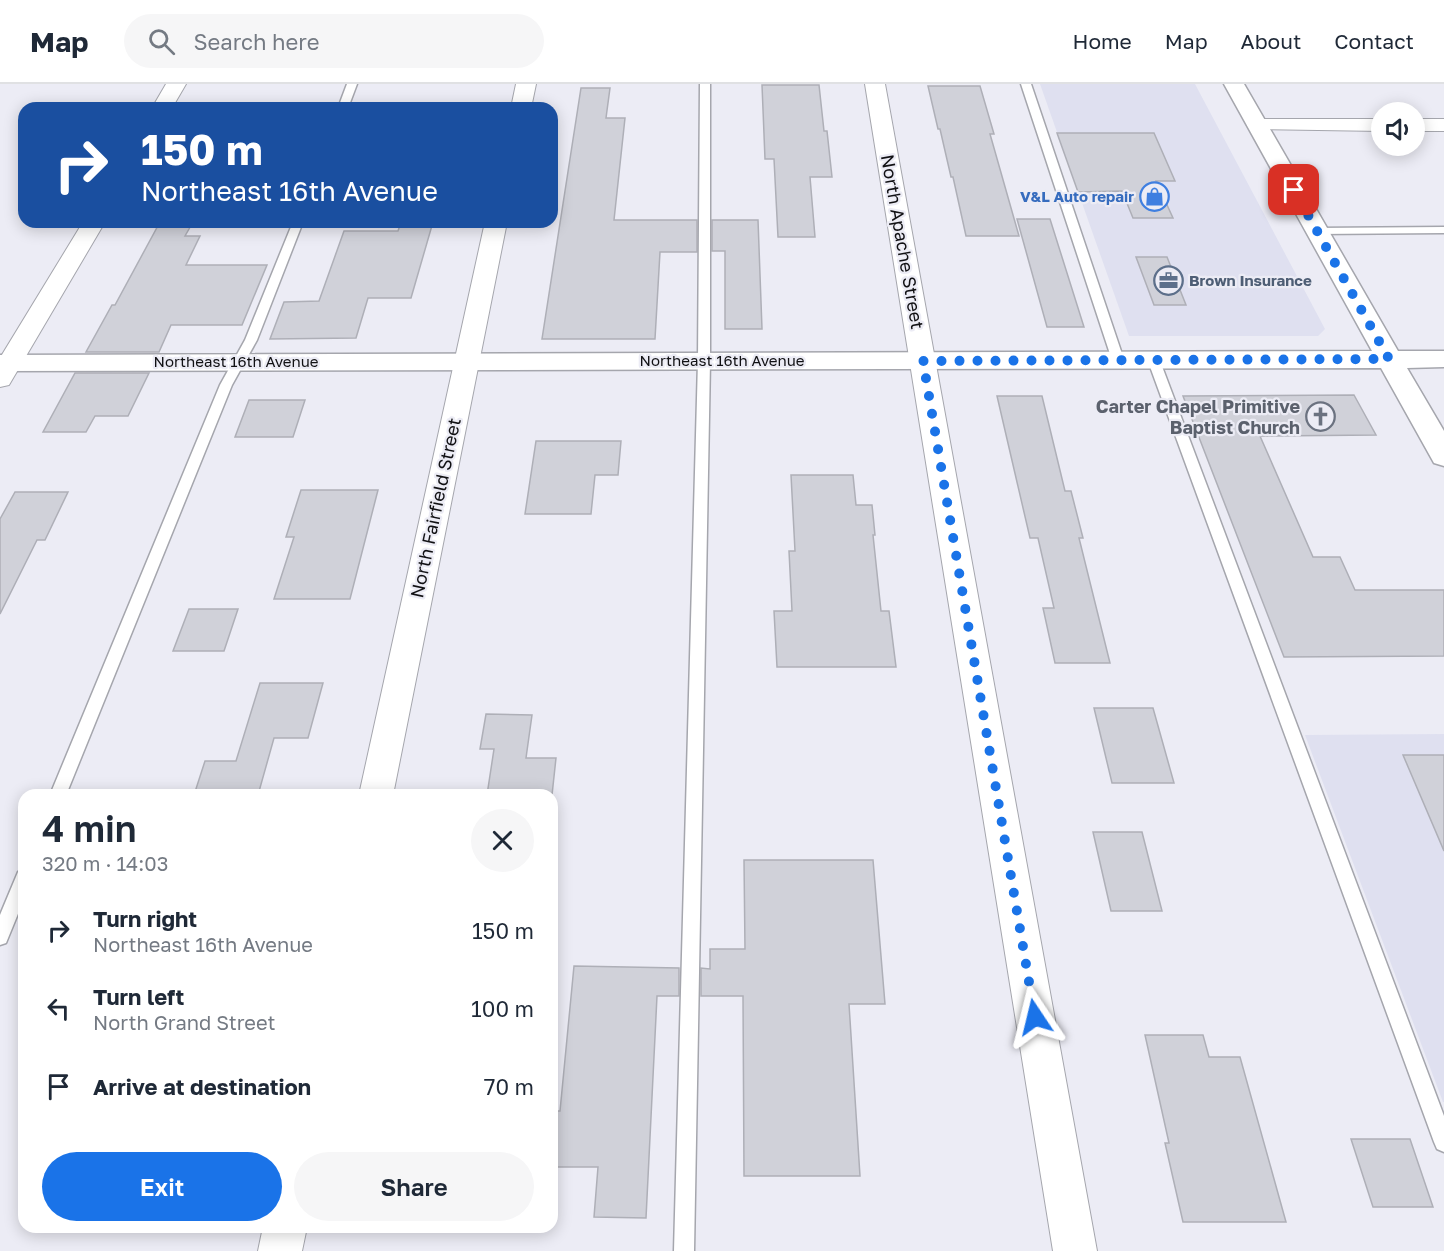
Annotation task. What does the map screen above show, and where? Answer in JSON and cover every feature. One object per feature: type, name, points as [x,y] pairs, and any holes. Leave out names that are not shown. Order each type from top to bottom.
[{"type":"street","points":[[166,102],[176,84]]},
{"type":"street","points":[[522,102],[526,84]]},
{"type":"street","name":"North Apache Street","points":[[875,84],[1075,1251]]},
{"type":"street","points":[[1234,84],[1444,456]]},
{"type":"street","points":[[1257,125],[1371,125]]},
{"type":"street","points":[[1425,125],[1444,125]]},
{"type":"street","points":[[3,368],[89,228]]},
{"type":"street","name":"North Fairfield Street","points":[[377,789],[495,228]]},
{"type":"street","name":"Northeast 16th Avenue","points":[[3,368],[239,362],[1444,359]]},
{"type":"street","points":[[280,1251],[284,1233]]},
{"type":"lane","points":[[345,102],[352,84]]},
{"type":"lane","points":[[684,1251],[704,361],[705,84]]},
{"type":"lane","points":[[1026,84],[1118,360]]},
{"type":"lane","points":[[60,789],[221,396],[251,340],[296,228]]},
{"type":"lane","points":[[1316,231],[1444,230]]},
{"type":"lane","points":[[1154,361],[1444,1142]]},
{"type":"lane","points":[[0,937],[18,893]]},
{"type":"shaded area","points":[[1040,84],[1195,84],[1325,329],[1318,336],[1129,336]]},
{"type":"shaded area","points":[[1444,734],[1444,1102],[1443,1102],[1305,735]]},
{"type":"building","points":[[762,85],[819,85],[832,177],[810,177],[815,237],[778,237],[774,159],[765,159]]},
{"type":"building","points":[[928,86],[980,86],[994,134],[990,134],[1019,236],[966,236],[953,177],[951,177]]},
{"type":"building","points":[[581,88],[610,88],[606,118],[625,118],[614,220],[697,220],[697,252],[660,252],[655,339],[542,339]]},
{"type":"building","points":[[1057,133],[1154,133],[1175,181],[1156,181],[1173,218],[1133,218],[1122,191],[1078,192]]},
{"type":"building","points":[[1017,219],[1050,219],[1084,327],[1047,327]]},
{"type":"building","points":[[712,220],[758,220],[762,329],[725,329],[725,251],[712,251]]},
{"type":"building","points":[[157,228],[190,228],[185,236],[200,236],[186,265],[267,265],[242,325],[171,325],[159,352],[86,352],[112,305],[115,305]]},
{"type":"building","points":[[399,228],[431,228],[411,298],[368,298],[356,338],[270,339],[284,302],[319,301],[344,231],[398,231]]},
{"type":"building","points":[[1136,257],[1167,257],[1186,305],[1154,305]]},
{"type":"building","points":[[75,373],[149,373],[128,416],[95,416],[86,432],[43,432]]},
{"type":"building","points":[[1354,395],[1376,435],[1260,436],[1313,557],[1340,557],[1355,590],[1444,590],[1444,656],[1284,657],[1183,396]]},
{"type":"building","points":[[997,396],[1042,396],[1065,491],[1071,491],[1083,538],[1079,538],[1110,663],[1055,663],[1043,608],[1054,608],[1038,538],[1030,538]]},
{"type":"building","points":[[249,400],[305,400],[293,437],[235,437]]},
{"type":"building","points":[[536,441],[621,441],[618,475],[595,475],[591,514],[525,514]]},
{"type":"building","points":[[791,475],[853,475],[856,505],[872,505],[881,611],[889,611],[896,667],[777,667],[774,611],[792,611],[789,551],[795,551]]},
{"type":"building","points":[[301,490],[378,490],[350,599],[274,599],[294,537],[286,537]]},
{"type":"building","points":[[15,492],[68,492],[45,540],[37,540],[0,614],[0,519]]},
{"type":"building","points":[[189,609],[238,609],[224,651],[173,651]]},
{"type":"building","points":[[260,683],[323,683],[308,738],[274,738],[260,789],[196,789],[205,761],[236,761]]},
{"type":"building","points":[[1094,708],[1153,708],[1174,783],[1112,783]]},
{"type":"building","points":[[486,714],[532,715],[526,758],[556,758],[553,789],[488,789],[494,749],[480,749]]},
{"type":"building","points":[[1403,755],[1444,755],[1444,851]]},
{"type":"building","points":[[1093,832],[1142,832],[1162,911],[1111,911]]},
{"type":"building","points":[[744,860],[873,860],[885,1004],[849,1004],[860,1176],[744,1176],[743,996],[701,996],[701,968],[710,969],[710,949],[745,949]]},
{"type":"building","points":[[574,966],[679,968],[679,996],[657,996],[646,1218],[594,1217],[598,1167],[558,1167],[558,1111],[560,1111]]},
{"type":"building","points":[[1145,1035],[1203,1035],[1209,1057],[1240,1057],[1286,1222],[1183,1222],[1165,1143],[1169,1143]]},
{"type":"building","points":[[1351,1139],[1410,1139],[1433,1207],[1373,1207]]},
{"type":"place","name":"V&L Auto repair","points":[[1155,197]]},
{"type":"place","name":"Brown Insurance","points":[[1168,281]]},
{"type":"place","name":"Carter Chapel Primitive Baptist Church","points":[[1321,417]]},
{"type":"route","points":[[1035,1017],[923,361],[1389,359],[1294,190]]}]
